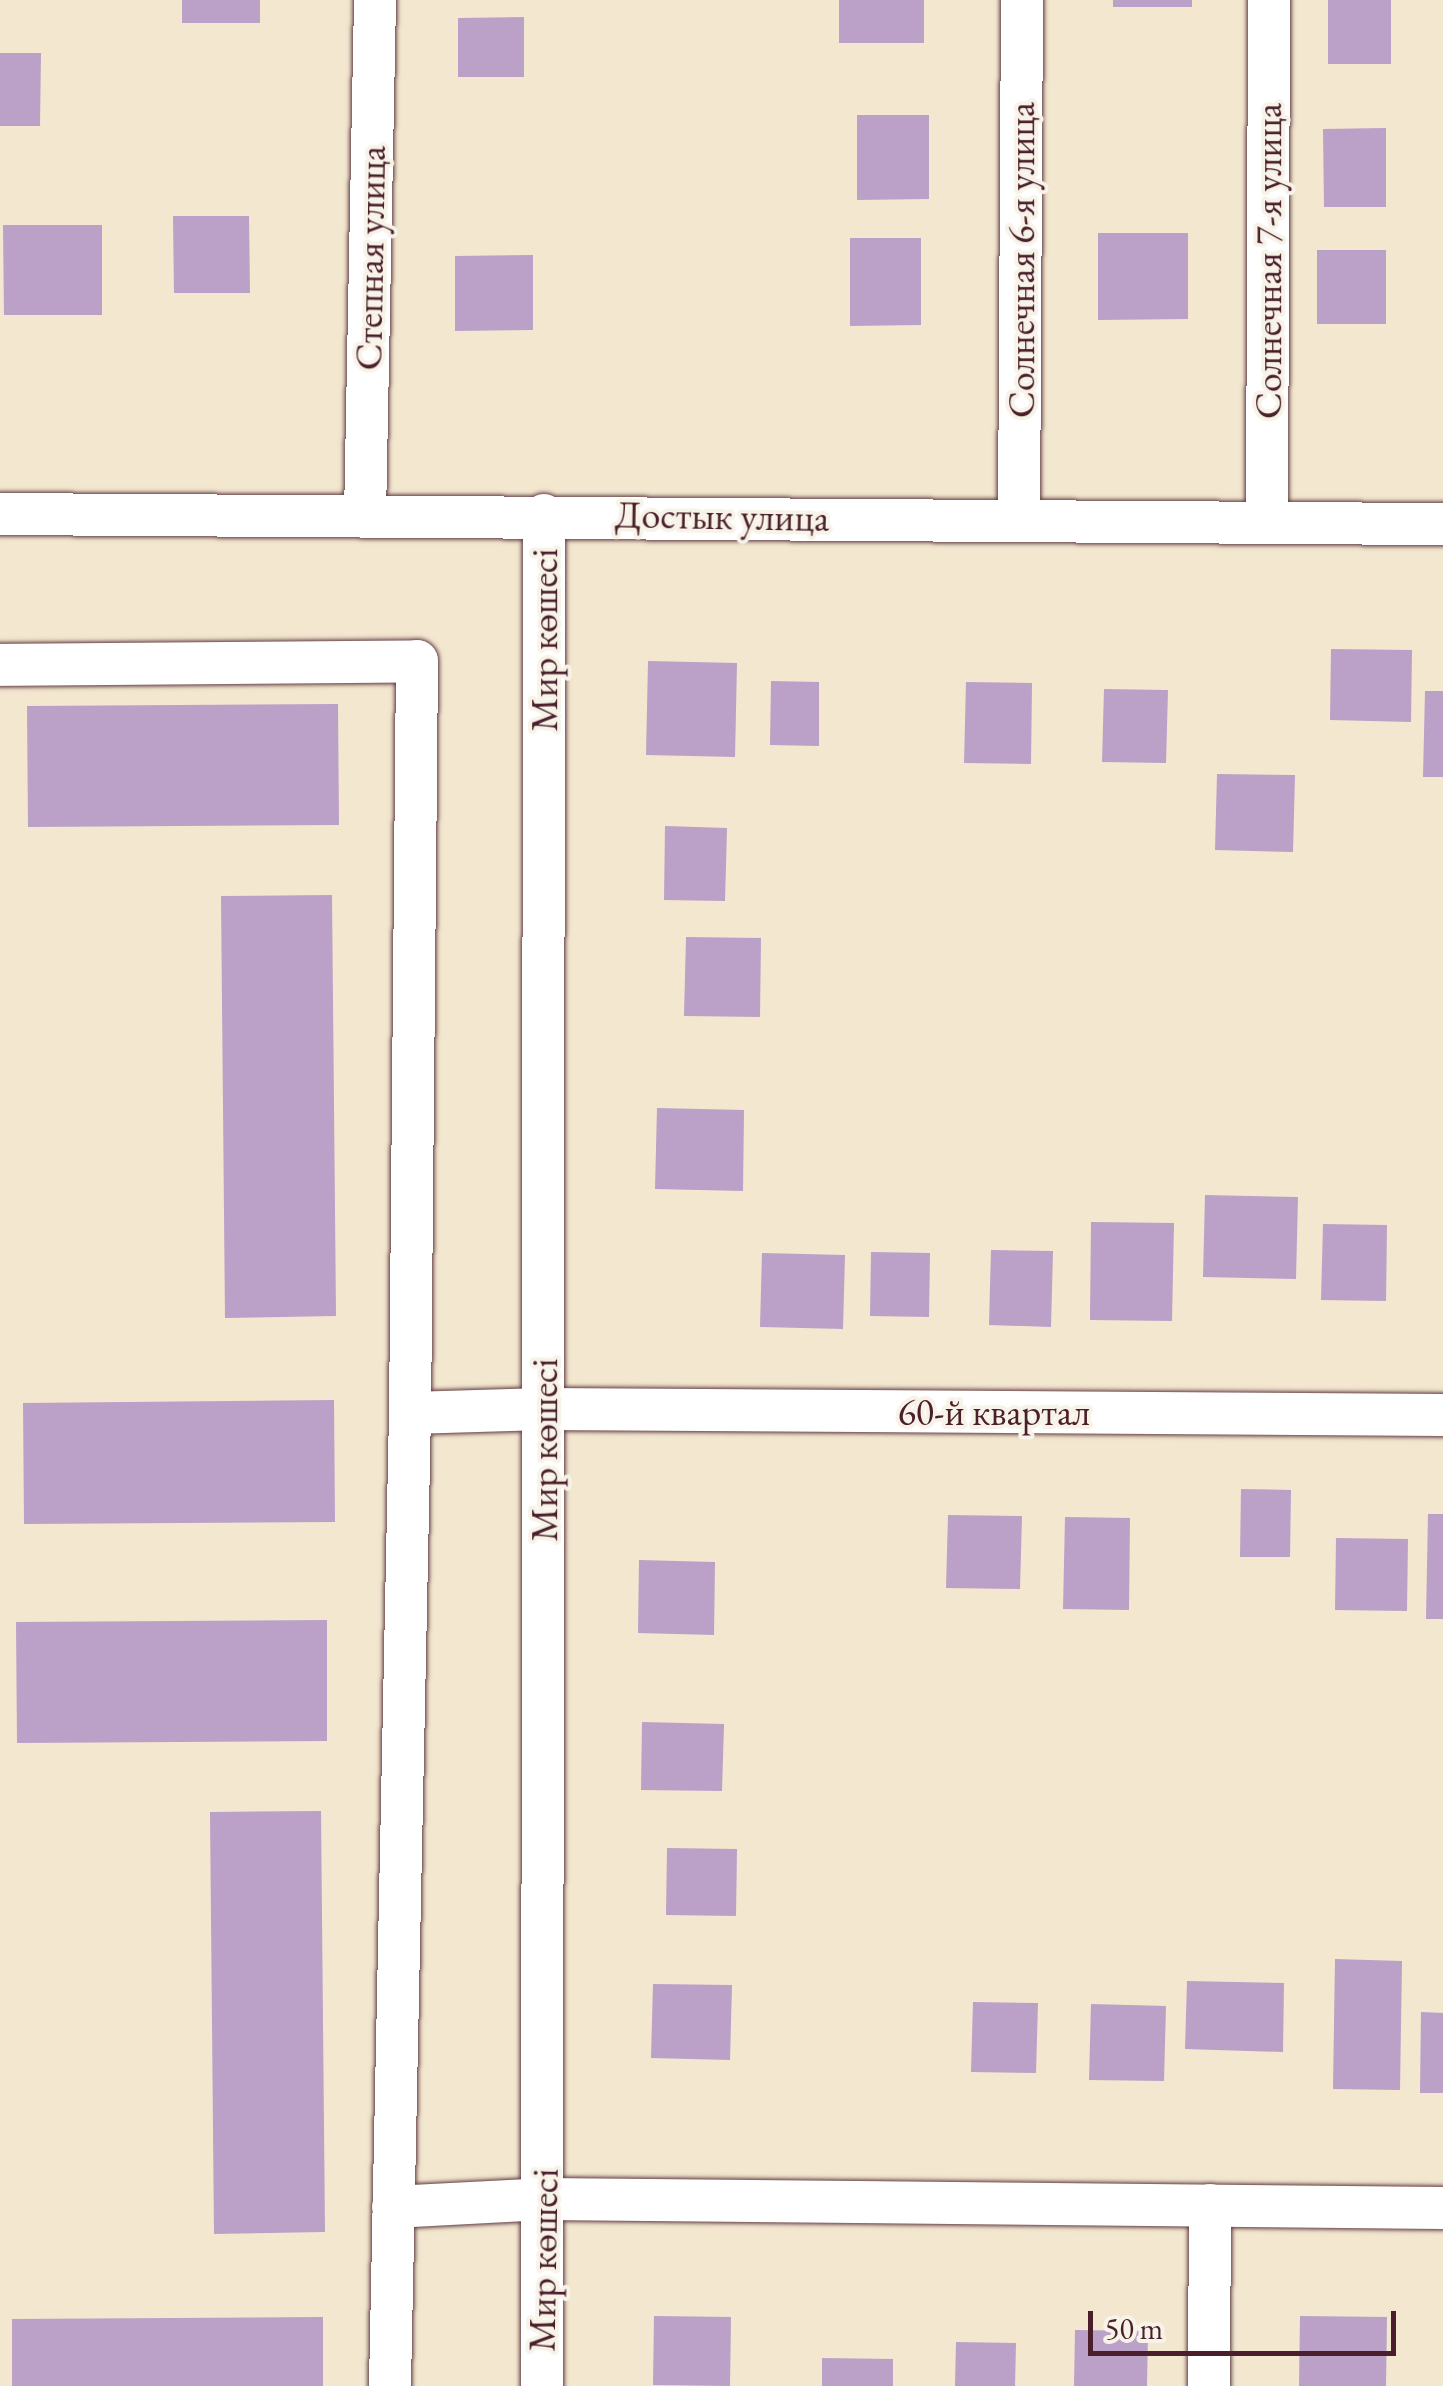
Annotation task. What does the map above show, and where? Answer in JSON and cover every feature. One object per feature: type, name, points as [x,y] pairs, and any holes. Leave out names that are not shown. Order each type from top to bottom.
[{"type":"street","name":"Степная улица","points":[[364,517],[375,0]]},
{"type":"street","name":"Солнечная 6-я улица","points":[[1020,519],[1022,0]]},
{"type":"street","name":"Солнечная 7-я улица","points":[[1266,522],[1268,0]]},
{"type":"street","name":"Достык улица","points":[[0,514],[1443,524]]},
{"type":"street","name":"Мир көшесі","points":[[542,2386],[544,515]]},
{"type":"street","points":[[0,665],[417,661],[410,1414],[390,2386]]},
{"type":"street","name":"60-й квартал","points":[[410,1414],[544,1409],[1443,1415]]},
{"type":"street","points":[[393,2208],[544,2199],[1443,2208]]},
{"type":"street","points":[[1209,2386],[1210,2205]]},
{"type":"building","points":[[182,0],[260,0],[260,23],[182,23]]},
{"type":"building","points":[[839,0],[924,0],[924,43],[839,43]]},
{"type":"building","points":[[1113,0],[1192,0],[1192,7],[1113,7]]},
{"type":"building","points":[[1328,0],[1391,0],[1391,64],[1328,64]]},
{"type":"building","points":[[524,17],[524,77],[458,77],[458,18]]},
{"type":"building","points":[[0,53],[41,53],[40,126],[0,126]]},
{"type":"building","points":[[857,115],[929,115],[929,199],[857,200]]},
{"type":"building","points":[[1386,128],[1386,207],[1324,207],[1323,129]]},
{"type":"building","points":[[173,216],[249,216],[250,293],[174,293]]},
{"type":"building","points":[[3,225],[102,225],[102,315],[4,315]]},
{"type":"building","points":[[1098,233],[1188,233],[1188,319],[1098,320]]},
{"type":"building","points":[[850,238],[921,238],[921,325],[850,326]]},
{"type":"building","points":[[1317,250],[1386,250],[1386,324],[1317,324]]},
{"type":"building","points":[[533,255],[533,330],[455,331],[455,256]]},
{"type":"building","points":[[1331,649],[1412,650],[1411,722],[1330,720]]},
{"type":"building","points":[[648,661],[737,663],[735,757],[646,755]]},
{"type":"building","points":[[771,681],[819,682],[819,746],[770,745]]},
{"type":"building","points":[[966,682],[1032,683],[1031,764],[964,763]]},
{"type":"building","points":[[1104,689],[1168,690],[1166,763],[1102,762]]},
{"type":"building","points":[[1425,691],[1443,691],[1443,777],[1423,777]]},
{"type":"building","points":[[338,704],[339,825],[28,827],[27,706]]},
{"type":"building","points":[[1217,774],[1295,775],[1293,852],[1215,850]]},
{"type":"building","points":[[665,826],[727,828],[725,901],[664,900]]},
{"type":"building","points":[[332,895],[336,1316],[225,1318],[221,896]]},
{"type":"building","points":[[686,937],[761,938],[760,1017],[684,1016]]},
{"type":"building","points":[[657,1108],[744,1110],[743,1191],[655,1189]]},
{"type":"building","points":[[1205,1195],[1298,1197],[1296,1279],[1203,1277]]},
{"type":"building","points":[[1091,1222],[1174,1223],[1172,1321],[1090,1320]]},
{"type":"building","points":[[1323,1224],[1387,1225],[1386,1301],[1321,1300]]},
{"type":"building","points":[[991,1250],[1053,1251],[1051,1327],[989,1325]]},
{"type":"building","points":[[871,1252],[930,1253],[929,1317],[870,1316]]},
{"type":"building","points":[[762,1253],[845,1255],[843,1329],[760,1327]]},
{"type":"building","points":[[334,1400],[335,1522],[24,1524],[23,1403]]},
{"type":"building","points":[[1241,1489],[1291,1490],[1290,1557],[1240,1557]]},
{"type":"building","points":[[1428,1514],[1443,1514],[1443,1619],[1426,1619]]},
{"type":"building","points":[[948,1515],[1022,1516],[1020,1589],[946,1588]]},
{"type":"building","points":[[1065,1517],[1130,1518],[1129,1610],[1063,1609]]},
{"type":"building","points":[[1336,1538],[1408,1539],[1407,1611],[1335,1610]]},
{"type":"building","points":[[639,1560],[715,1562],[714,1635],[638,1633]]},
{"type":"building","points":[[327,1620],[327,1741],[17,1743],[16,1622]]},
{"type":"building","points":[[642,1722],[724,1724],[722,1791],[641,1790]]},
{"type":"building","points":[[321,1811],[325,2232],[214,2234],[210,1812]]},
{"type":"building","points":[[667,1848],[737,1849],[736,1916],[666,1915]]},
{"type":"building","points":[[1335,1959],[1402,1961],[1400,2090],[1333,2089]]},
{"type":"building","points":[[1187,1981],[1284,1983],[1283,2052],[1185,2049]]},
{"type":"building","points":[[653,1984],[732,1985],[730,2060],[651,2058]]},
{"type":"building","points":[[973,2002],[1038,2003],[1036,2073],[971,2072]]},
{"type":"building","points":[[1091,2004],[1166,2006],[1164,2081],[1089,2080]]},
{"type":"building","points":[[1421,2012],[1443,2013],[1443,2093],[1420,2093]]},
{"type":"building","points":[[654,2316],[731,2317],[730,2386],[653,2385]]},
{"type":"building","points":[[1300,2316],[1387,2317],[1386,2386],[1299,2386]]},
{"type":"building","points":[[323,2317],[323,2386],[12,2386],[12,2319]]},
{"type":"building","points":[[1075,2330],[1148,2331],[1147,2386],[1074,2386]]},
{"type":"building","points":[[956,2342],[1016,2343],[1015,2386],[955,2386]]},
{"type":"building","points":[[822,2358],[893,2359],[893,2386],[822,2386]]}]
